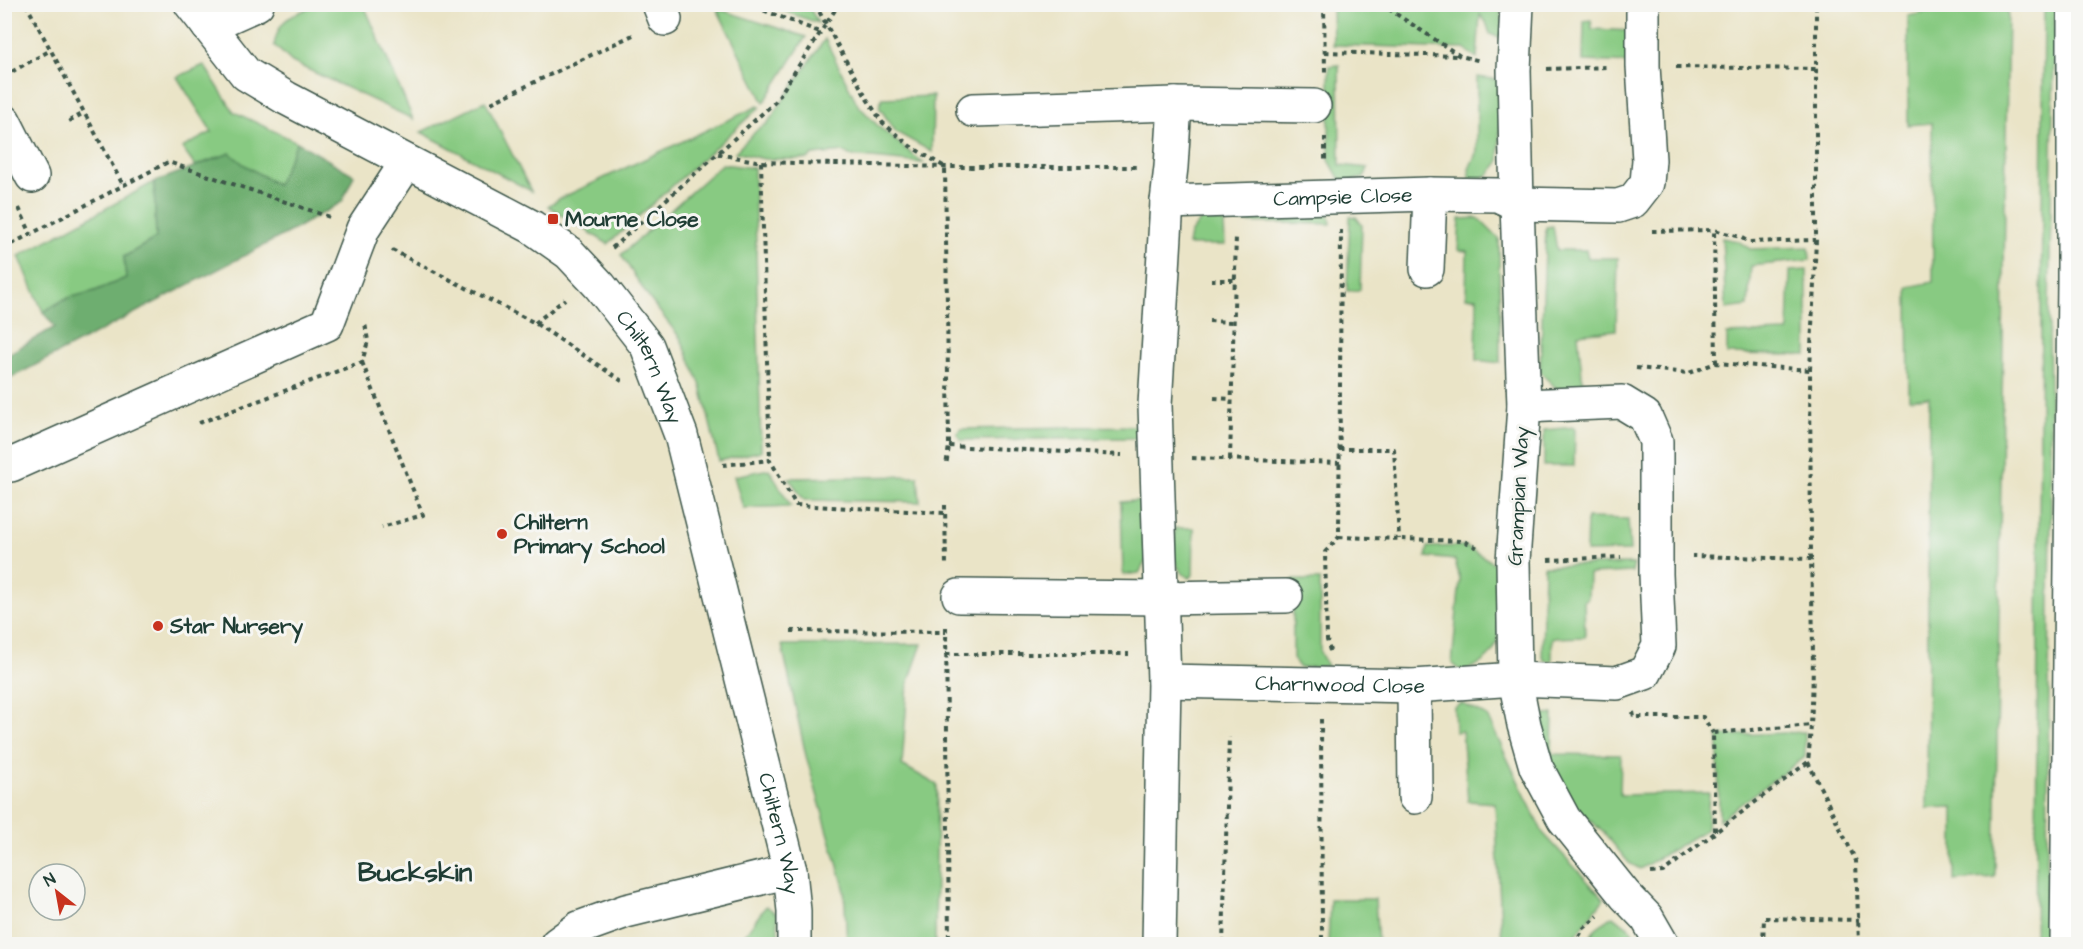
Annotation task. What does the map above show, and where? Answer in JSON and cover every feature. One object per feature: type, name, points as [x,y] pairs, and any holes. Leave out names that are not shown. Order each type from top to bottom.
[{"type":"street","points":[[200,15],[256,4]]},
{"type":"street","name":"Grampian Way","points":[[1517,4],[1514,70],[1524,406],[1513,561],[1515,679],[1524,725],[1536,767],[1564,819],[1625,896],[1647,918],[1662,945]]},
{"type":"street","points":[[2067,945],[2076,280],[2074,4]]},
{"type":"street","points":[[1633,201],[1647,183],[1643,7]]},
{"type":"street","name":"Chiltern Way","points":[[200,15],[246,74],[286,98],[532,226],[569,253],[600,286],[647,346],[681,435],[790,871],[794,911],[794,945]]},
{"type":"street","points":[[1159,945],[1163,668],[1155,405],[1175,104]]},
{"type":"street","points":[[973,110],[1175,104],[1314,106]]},
{"type":"street","points":[[4,121],[32,176]]},
{"type":"street","points":[[11,465],[327,324],[363,229],[407,162]]},
{"type":"street","points":[[1427,269],[1430,194]]},
{"type":"street","name":"Campsie Close","points":[[1167,202],[1430,194],[1498,195],[1517,204],[1618,206],[1633,201]]},
{"type":"street","points":[[1524,406],[1622,402],[1645,416],[1656,441],[1655,508],[1659,646],[1645,673],[1628,679]]},
{"type":"street","points":[[950,596],[1162,598],[1286,596]]},
{"type":"street","name":"Charnwood Close","points":[[1163,668],[1342,684],[1414,686],[1515,679],[1617,683],[1628,679]]},
{"type":"street","points":[[1414,686],[1414,797]]},
{"type":"street","points":[[557,945],[579,928],[626,912],[790,871]]},
{"type":"path","points":[[26,4],[123,185]]},
{"type":"path","points":[[747,4],[820,32]]},
{"type":"path","points":[[815,4],[882,122],[910,146],[945,167]]},
{"type":"path","points":[[609,251],[775,102],[839,4]]},
{"type":"path","points":[[1381,4],[1460,56]]},
{"type":"path","points":[[1816,4],[1814,59],[1817,69],[1816,240],[1810,370],[1813,656],[1812,725],[1808,762],[1856,861],[1859,945]]},
{"type":"path","points":[[491,103],[662,12]]},
{"type":"path","points":[[4,76],[51,50]]},
{"type":"path","points":[[1324,52],[1460,56],[1514,70]]},
{"type":"path","points":[[69,121],[84,113]]},
{"type":"path","points":[[718,154],[761,162],[945,167],[1171,167]]},
{"type":"path","points":[[4,248],[168,162],[363,229],[394,252],[535,323],[622,381]]},
{"type":"path","points":[[761,162],[770,460],[796,505],[945,513]]},
{"type":"path","points":[[945,167],[949,446],[946,466]]},
{"type":"path","points":[[1322,945],[1321,716],[1342,684],[1327,640],[1325,552],[1339,537],[1341,197]]},
{"type":"path","points":[[1633,201],[1637,231],[1714,230],[1740,237],[1749,242],[1816,240]]},
{"type":"path","points":[[1230,459],[1236,229]]},
{"type":"path","points":[[1714,230],[1716,363]]},
{"type":"path","points":[[1211,280],[1234,280]]},
{"type":"path","points":[[535,323],[570,296]]},
{"type":"path","points":[[1209,321],[1233,322]]},
{"type":"path","points":[[362,363],[423,515],[382,527]]},
{"type":"path","points":[[1634,410],[1635,368],[1689,373],[1716,363],[1810,370]]},
{"type":"path","points":[[1215,399],[1231,399]]},
{"type":"path","points":[[949,446],[1157,458],[1340,463]]},
{"type":"path","points":[[1340,449],[1394,449],[1399,539]]},
{"type":"path","points":[[713,466],[770,460]]},
{"type":"path","points":[[945,505],[950,596],[946,632],[949,945]]},
{"type":"path","points":[[1339,537],[1464,541],[1492,558],[1513,561],[1656,565],[1811,559]]},
{"type":"path","points":[[791,631],[946,632]]},
{"type":"path","points":[[946,654],[1163,668]]},
{"type":"path","points":[[1628,679],[1634,717],[1703,717],[1713,733],[1715,832]]},
{"type":"path","points":[[1713,733],[1812,725]]},
{"type":"path","points":[[1222,945],[1229,738]]},
{"type":"path","points":[[1625,896],[1640,874],[1664,872],[1808,762]]},
{"type":"path","points":[[1219,809],[1227,810]]},
{"type":"path","points":[[1216,887],[1224,887]]},
{"type":"path","points":[[1763,945],[1764,918],[1859,920]]},
{"type":"green space","points":[[314,5],[364,5],[413,119],[292,62],[274,45],[279,28],[287,19]]},
{"type":"green space","points":[[765,5],[808,5],[818,23],[772,7]]},
{"type":"green space","points":[[1332,5],[1501,5],[1502,39],[1490,34],[1486,22],[1480,15],[1477,58],[1464,49],[1333,45]]},
{"type":"green space","points":[[1933,5],[2008,5],[1995,877],[1954,881],[1954,807],[1927,808],[1929,397],[1909,399],[1908,287],[1933,282],[1932,123],[1908,125],[1908,16],[1933,11]]},
{"type":"green space","points":[[2044,5],[2055,5],[2049,311],[2051,513],[2046,944],[2035,944]]},
{"type":"green space","points":[[717,9],[806,37],[764,103]]},
{"type":"green space","points":[[1591,20],[1592,29],[1633,31],[1634,63],[1583,61],[1584,21]]},
{"type":"green space","points":[[825,39],[858,105],[879,127],[923,163],[851,156],[844,152],[813,155],[807,159],[764,159],[735,152],[759,128],[767,124]]},
{"type":"green space","points":[[204,65],[234,112],[297,142],[277,185],[230,153],[195,166],[182,148],[212,132],[177,77]]},
{"type":"green space","points":[[1339,65],[1340,165],[1368,168],[1364,178],[1345,181],[1339,178],[1329,160],[1329,66]]},
{"type":"green space","points":[[1477,77],[1501,80],[1499,162],[1487,175],[1470,179],[1469,169],[1477,151]]},
{"type":"green space","points":[[933,96],[932,152],[896,132],[879,107],[882,98]]},
{"type":"green space","points":[[485,101],[531,191],[421,132]]},
{"type":"green space","points":[[760,107],[608,244],[548,206],[559,199]]},
{"type":"green space","points":[[297,142],[354,175],[342,202],[5,381],[5,356],[55,327],[43,312],[68,298],[95,291],[126,278],[124,257],[156,238],[154,182],[230,153],[277,185]]},
{"type":"green space","points":[[722,164],[754,168],[761,451],[719,461],[701,386],[681,339],[649,298],[621,255]]},
{"type":"green space","points":[[154,182],[156,238],[124,257],[126,278],[95,291],[63,300],[43,312],[19,256]]},
{"type":"green space","points":[[1282,213],[1322,214],[1330,217],[1331,224],[1224,222],[1225,245],[1188,245],[1190,234],[1203,217]]},
{"type":"green space","points":[[1350,216],[1356,217],[1362,225],[1360,290],[1347,291]]},
{"type":"green space","points":[[1478,218],[1499,239],[1500,363],[1476,360],[1477,298],[1466,297],[1467,251],[1458,250],[1460,219]]},
{"type":"green space","points":[[1553,226],[1557,250],[1586,250],[1588,258],[1618,258],[1616,330],[1578,334],[1583,386],[1559,391],[1540,372],[1546,227]]},
{"type":"green space","points":[[1722,238],[1738,241],[1750,249],[1809,247],[1810,260],[1751,266],[1748,306],[1726,309]]},
{"type":"green space","points":[[1807,270],[1807,355],[1727,354],[1727,334],[1788,332],[1790,271]]},
{"type":"green space","points":[[1137,426],[1138,438],[961,440],[957,434],[960,429]]},
{"type":"green space","points":[[1575,427],[1574,466],[1544,466],[1544,430]]},
{"type":"green space","points":[[769,469],[791,506],[743,508],[734,476]]},
{"type":"green space","points":[[918,476],[920,502],[804,500],[789,478]]},
{"type":"green space","points":[[1147,500],[1149,555],[1139,573],[1123,575],[1121,502]]},
{"type":"green space","points":[[1587,518],[1628,519],[1630,551],[1586,552]]},
{"type":"green space","points":[[1175,528],[1194,528],[1193,575],[1189,578],[1178,568],[1174,556]]},
{"type":"green space","points":[[1465,546],[1499,566],[1498,635],[1494,649],[1486,659],[1461,671],[1452,663],[1460,580],[1455,560],[1426,557],[1428,547]]},
{"type":"green space","points":[[1634,564],[1632,572],[1589,574],[1588,598],[1584,601],[1585,637],[1552,638],[1552,661],[1545,661],[1542,656],[1544,566]]},
{"type":"green space","points":[[1293,580],[1320,580],[1320,652],[1327,666],[1300,668],[1293,659]]},
{"type":"green space","points":[[922,644],[908,684],[902,765],[937,785],[935,944],[847,944],[844,887],[806,756],[782,645]]},
{"type":"green space","points":[[1461,703],[1487,716],[1543,833],[1604,899],[1569,944],[1502,944],[1495,803],[1468,801],[1462,731],[1455,732],[1454,707]]},
{"type":"green space","points":[[1553,714],[1552,754],[1621,755],[1620,795],[1709,793],[1707,829],[1640,869],[1629,863],[1605,834],[1572,804],[1542,754],[1541,719],[1545,715]]},
{"type":"green space","points":[[1805,732],[1805,757],[1719,820],[1718,736]]},
{"type":"green space","points":[[1330,899],[1375,899],[1378,944],[1328,944]]},
{"type":"green space","points":[[766,906],[777,914],[779,944],[738,944]]},
{"type":"green space","points":[[1613,916],[1631,929],[1637,944],[1585,944],[1596,928]]},
{"type":"place","name":"Mourne Close","points":[[553,219]]},
{"type":"place","name":"Chiltern Primary School","points":[[502,534]]},
{"type":"place","name":"Star Nursery","points":[[158,626]]},
{"type":"district","name":"Buckskin","points":[[415,872]]}]
